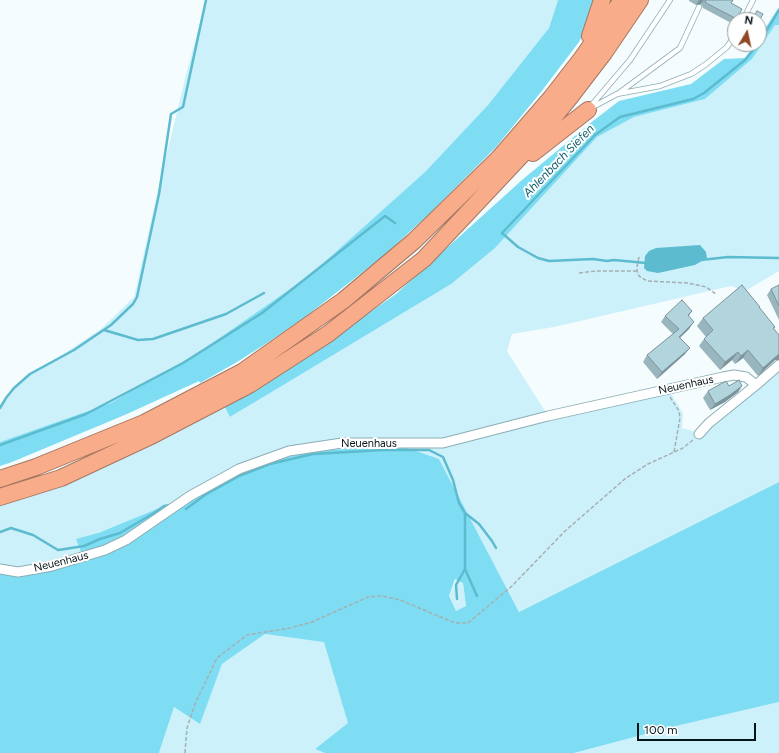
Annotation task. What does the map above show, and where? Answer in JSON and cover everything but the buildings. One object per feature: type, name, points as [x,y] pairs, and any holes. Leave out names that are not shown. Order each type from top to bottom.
[{"type":"highway","points":[[582,58],[602,0]]},
{"type":"highway","points":[[0,479],[36,467],[144,423],[242,372],[344,300],[414,241],[494,163],[551,98],[582,58],[622,0]]},
{"type":"highway","points":[[0,497],[68,474],[153,435],[249,385],[328,334],[424,259],[532,144],[604,53],[640,0]]},
{"type":"highway","points":[[503,175],[588,110]]},
{"type":"street","points":[[699,434],[709,423],[779,366]]},
{"type":"street","name":"Neuenhaus","points":[[0,569],[18,572],[65,562],[105,550],[126,540],[190,496],[239,468],[289,451],[342,443],[443,443],[548,416],[734,375],[746,377],[756,384]]},
{"type":"lane","points":[[588,110],[630,60],[670,0]]},
{"type":"lane","points":[[747,12],[753,0]]},
{"type":"lane","points":[[588,110],[617,94],[680,48],[700,7]]},
{"type":"lane","points":[[617,94],[660,86],[691,74],[727,48]]},
{"type":"path","points":[[639,257],[637,271],[640,276],[647,281],[688,283],[706,287],[716,294]]},
{"type":"path","points":[[579,273],[596,271],[637,271]]},
{"type":"path","points":[[665,389],[679,411],[680,418],[674,452]]},
{"type":"path","points":[[185,753],[187,728],[194,704],[217,658],[248,636],[312,622],[368,597],[382,596],[400,600],[455,623],[468,623],[512,586],[565,531],[626,478],[648,464],[683,448],[699,434]]},
{"type":"shaded area","points":[[206,0],[558,0],[549,28],[488,105],[425,172],[310,276],[198,353],[111,403],[0,442],[0,408],[6,396],[29,373],[59,357],[101,329],[134,297],[158,190]]},
{"type":"shaded area","points":[[558,0],[598,0],[589,23],[579,42],[496,147],[428,215],[382,257],[305,317],[237,362],[200,383],[199,381],[127,414],[0,466],[0,442],[111,403],[198,353],[309,276],[425,172],[488,105],[549,28]]},
{"type":"shaded area","points":[[779,7],[779,25],[775,25],[767,37],[767,26]]},
{"type":"shaded area","points":[[775,24],[779,25],[779,271],[745,291],[731,286],[554,327],[512,334],[507,351],[548,416],[668,389],[683,413],[682,428],[699,433],[779,368],[779,482],[519,612],[439,459],[101,532],[76,539],[82,555],[18,570],[0,567],[0,506],[70,481],[101,468],[168,437],[225,407],[231,417],[495,248],[597,137],[634,117],[705,99],[752,59],[757,52],[767,52],[767,36]]},
{"type":"shaded area","points":[[749,52],[757,52],[752,59],[705,99],[634,117],[597,137],[495,248],[451,284],[230,417],[225,407],[295,365],[396,294],[522,180],[619,101],[691,84],[724,59],[745,58]]},
{"type":"shaded area","points":[[700,245],[706,252],[707,258],[695,265],[658,273],[647,271],[644,268],[645,256],[649,251],[656,248]]},
{"type":"shaded area","points":[[375,447],[407,448],[439,459],[519,612],[779,482],[779,702],[676,726],[574,753],[325,753],[315,749],[348,723],[324,642],[265,634],[222,664],[200,724],[174,707],[159,753],[0,753],[0,571],[18,574],[82,555],[76,539],[101,532],[279,459],[315,451]],"holes":[[[455,579],[463,583],[466,606],[456,611],[449,596]]]},
{"type":"shaded area","points":[[456,579],[463,583],[466,607],[456,611],[449,597]]},
{"type":"shaded area","points":[[265,634],[324,641],[349,723],[315,749],[325,753],[159,753],[174,707],[200,723],[222,664]]},
{"type":"shaded area","points":[[779,702],[779,753],[574,753],[676,726]]},
{"type":"waterway","points":[[0,408],[14,388],[30,374],[74,350],[111,325],[133,304],[137,297],[159,194],[171,114],[183,107],[206,0]]},
{"type":"waterway","name":"Ahlenbach Siefen","points":[[767,30],[779,10]]},
{"type":"waterway","name":"Ahlenbach Siefen","points":[[646,263],[593,259],[549,261],[538,258],[518,247],[502,233],[595,135],[620,117],[693,99],[704,93],[745,60],[752,52]]},
{"type":"waterway","points":[[0,445],[86,414],[183,363],[262,313],[385,216],[395,223]]},
{"type":"waterway","points":[[701,260],[728,257],[779,258]]},
{"type":"waterway","points":[[104,330],[138,340],[153,339],[226,314],[264,293]]},
{"type":"waterway","points":[[186,509],[205,495],[239,476],[270,464],[313,454],[383,450],[429,450],[443,457],[453,480],[459,503],[465,513],[465,569],[456,585],[457,599]]},
{"type":"waterway","points":[[0,532],[11,528],[33,535],[58,550],[65,549],[84,546],[120,533],[164,506],[171,505]]},
{"type":"waterway","points":[[465,513],[479,524],[496,548]]},
{"type":"waterway","points":[[465,569],[477,596]]}]
